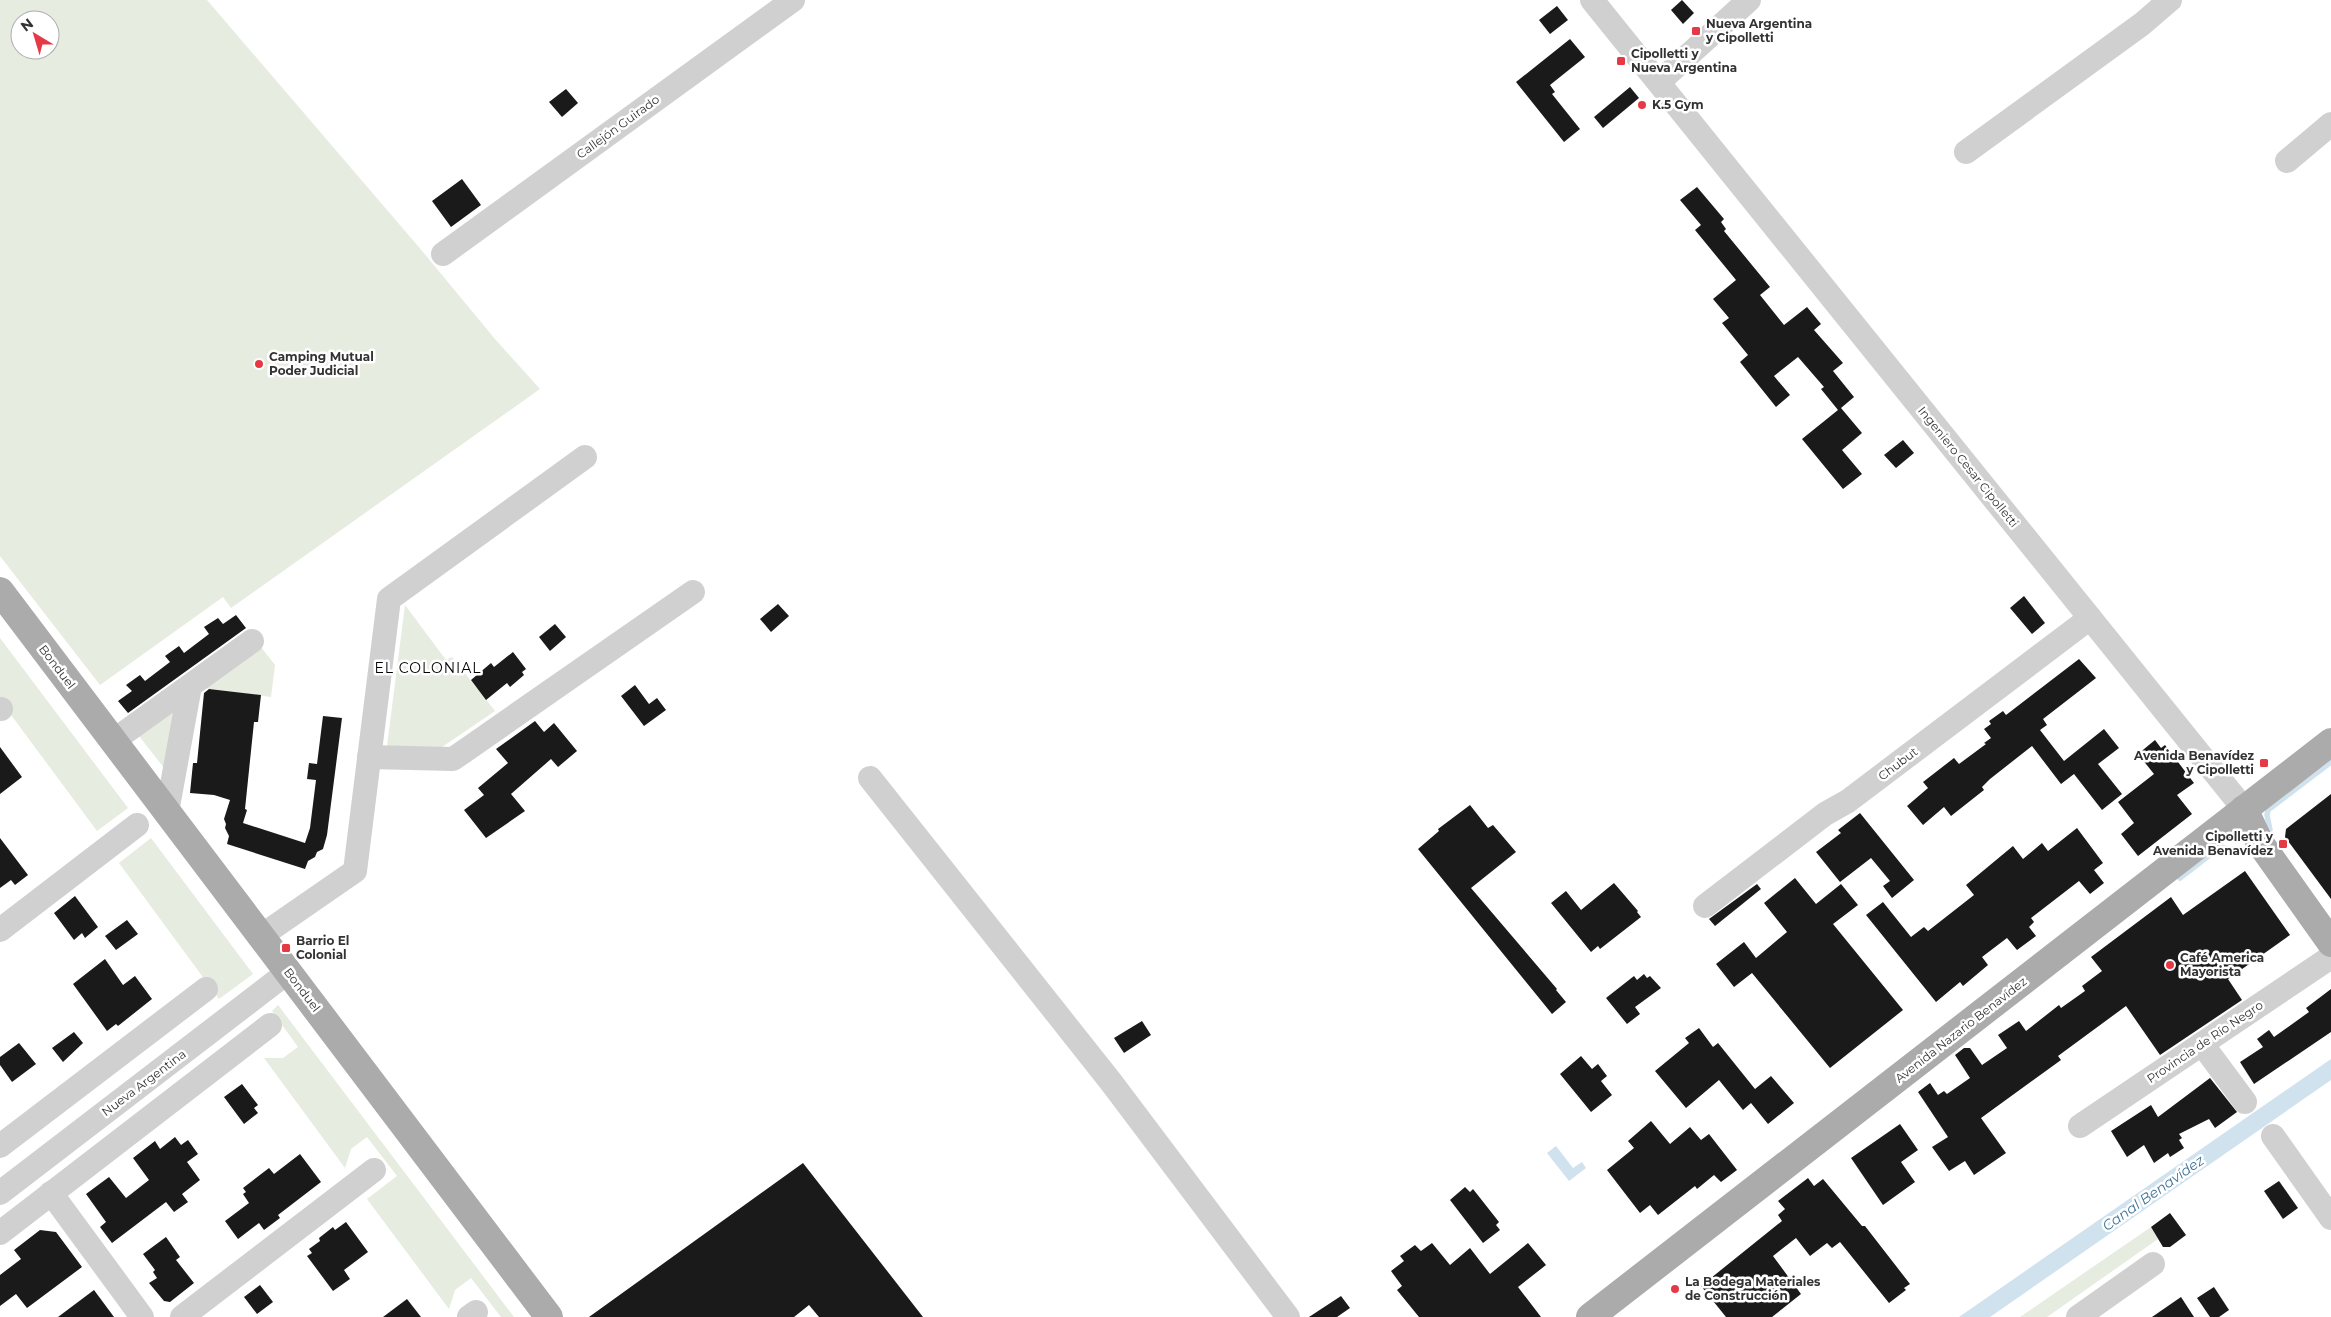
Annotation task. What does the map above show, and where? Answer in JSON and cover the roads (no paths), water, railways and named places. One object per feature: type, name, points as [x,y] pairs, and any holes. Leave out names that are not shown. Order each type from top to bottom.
[{"type":"main road","name":"Bonduel","points":[[0,591],[549,1317]]},
{"type":"main road","name":"Avenida Nazario Benavídez","points":[[1590,1317],[2331,742]]},
{"type":"main road","name":"Ingeniero Cesar Cipolletti","points":[[2244,809],[2260,843],[2331,943]]},
{"type":"street","name":"Callejón Guirado","points":[[443,254],[793,0]]},
{"type":"street","name":"Ingeniero Cesar Cipolletti","points":[[1592,0],[2244,809]]},
{"type":"street","points":[[1659,82],[1748,0]]},
{"type":"street","points":[[1966,152],[2142,24],[2170,0]]},
{"type":"street","points":[[2287,161],[2331,124]]},
{"type":"street","points":[[261,936],[355,870],[389,600],[585,457]]},
{"type":"street","points":[[369,757],[453,759],[693,592]]},
{"type":"street","name":"Chubut","points":[[1705,906],[1825,814],[1848,802],[2090,618]]},
{"type":"street","points":[[114,741],[252,642]]},
{"type":"street","points":[[167,812],[190,686]]},
{"type":"street","points":[[870,778],[1111,1082],[1288,1317]]},
{"type":"street","points":[[0,930],[137,825]]},
{"type":"street","name":"Provincia de Río Negro","points":[[2080,1126],[2331,957]]},
{"type":"street","name":"Nueva Argentina","points":[[0,1193],[288,972]]},
{"type":"street","points":[[3,1137],[206,989]]},
{"type":"street","points":[[0,1233],[270,1025]]},
{"type":"street","points":[[2202,1044],[2245,1102]]},
{"type":"street","points":[[2273,1136],[2331,1218]]},
{"type":"street","points":[[182,1317],[374,1170]]},
{"type":"street","points":[[51,1193],[142,1317]]},
{"type":"street","points":[[2078,1317],[2153,1264]]},
{"type":"water","name":"Canal Benavídez","points":[[2331,1059],[2331,1080],[1990,1317],[1959,1317]]},
{"type":"water","points":[[1556,1146],[1573,1168],[1582,1162],[1586,1168],[1569,1181],[1547,1153]]},
{"type":"waterway","points":[[2270,830],[2268,810],[2331,762]]},
{"type":"waterway","points":[[2180,878],[2220,847],[2242,851]]},
{"type":"place","name":"Nueva Argentina y Cipolletti","points":[[1696,31]]},
{"type":"place","name":"Cipolletti y Nueva Argentina","points":[[1621,61]]},
{"type":"place","name":"K.5 Gym","points":[[1642,105]]},
{"type":"place","name":"Camping Mutual Poder Judicial","points":[[259,364]]},
{"type":"place","name":"Avenida Benavídez y Cipolletti","points":[[2264,763]]},
{"type":"place","name":"Cipolletti y Avenida Benavídez","points":[[2283,844]]},
{"type":"place","name":"Barrio El Colonial","points":[[286,948]]},
{"type":"place","name":"Café America Mayorista","points":[[2170,965]]},
{"type":"place","name":"La Bodega Materiales de Construcción","points":[[1675,1289]]},
{"type":"district","name":"EL COLONIAL","points":[[428,668]]}]
